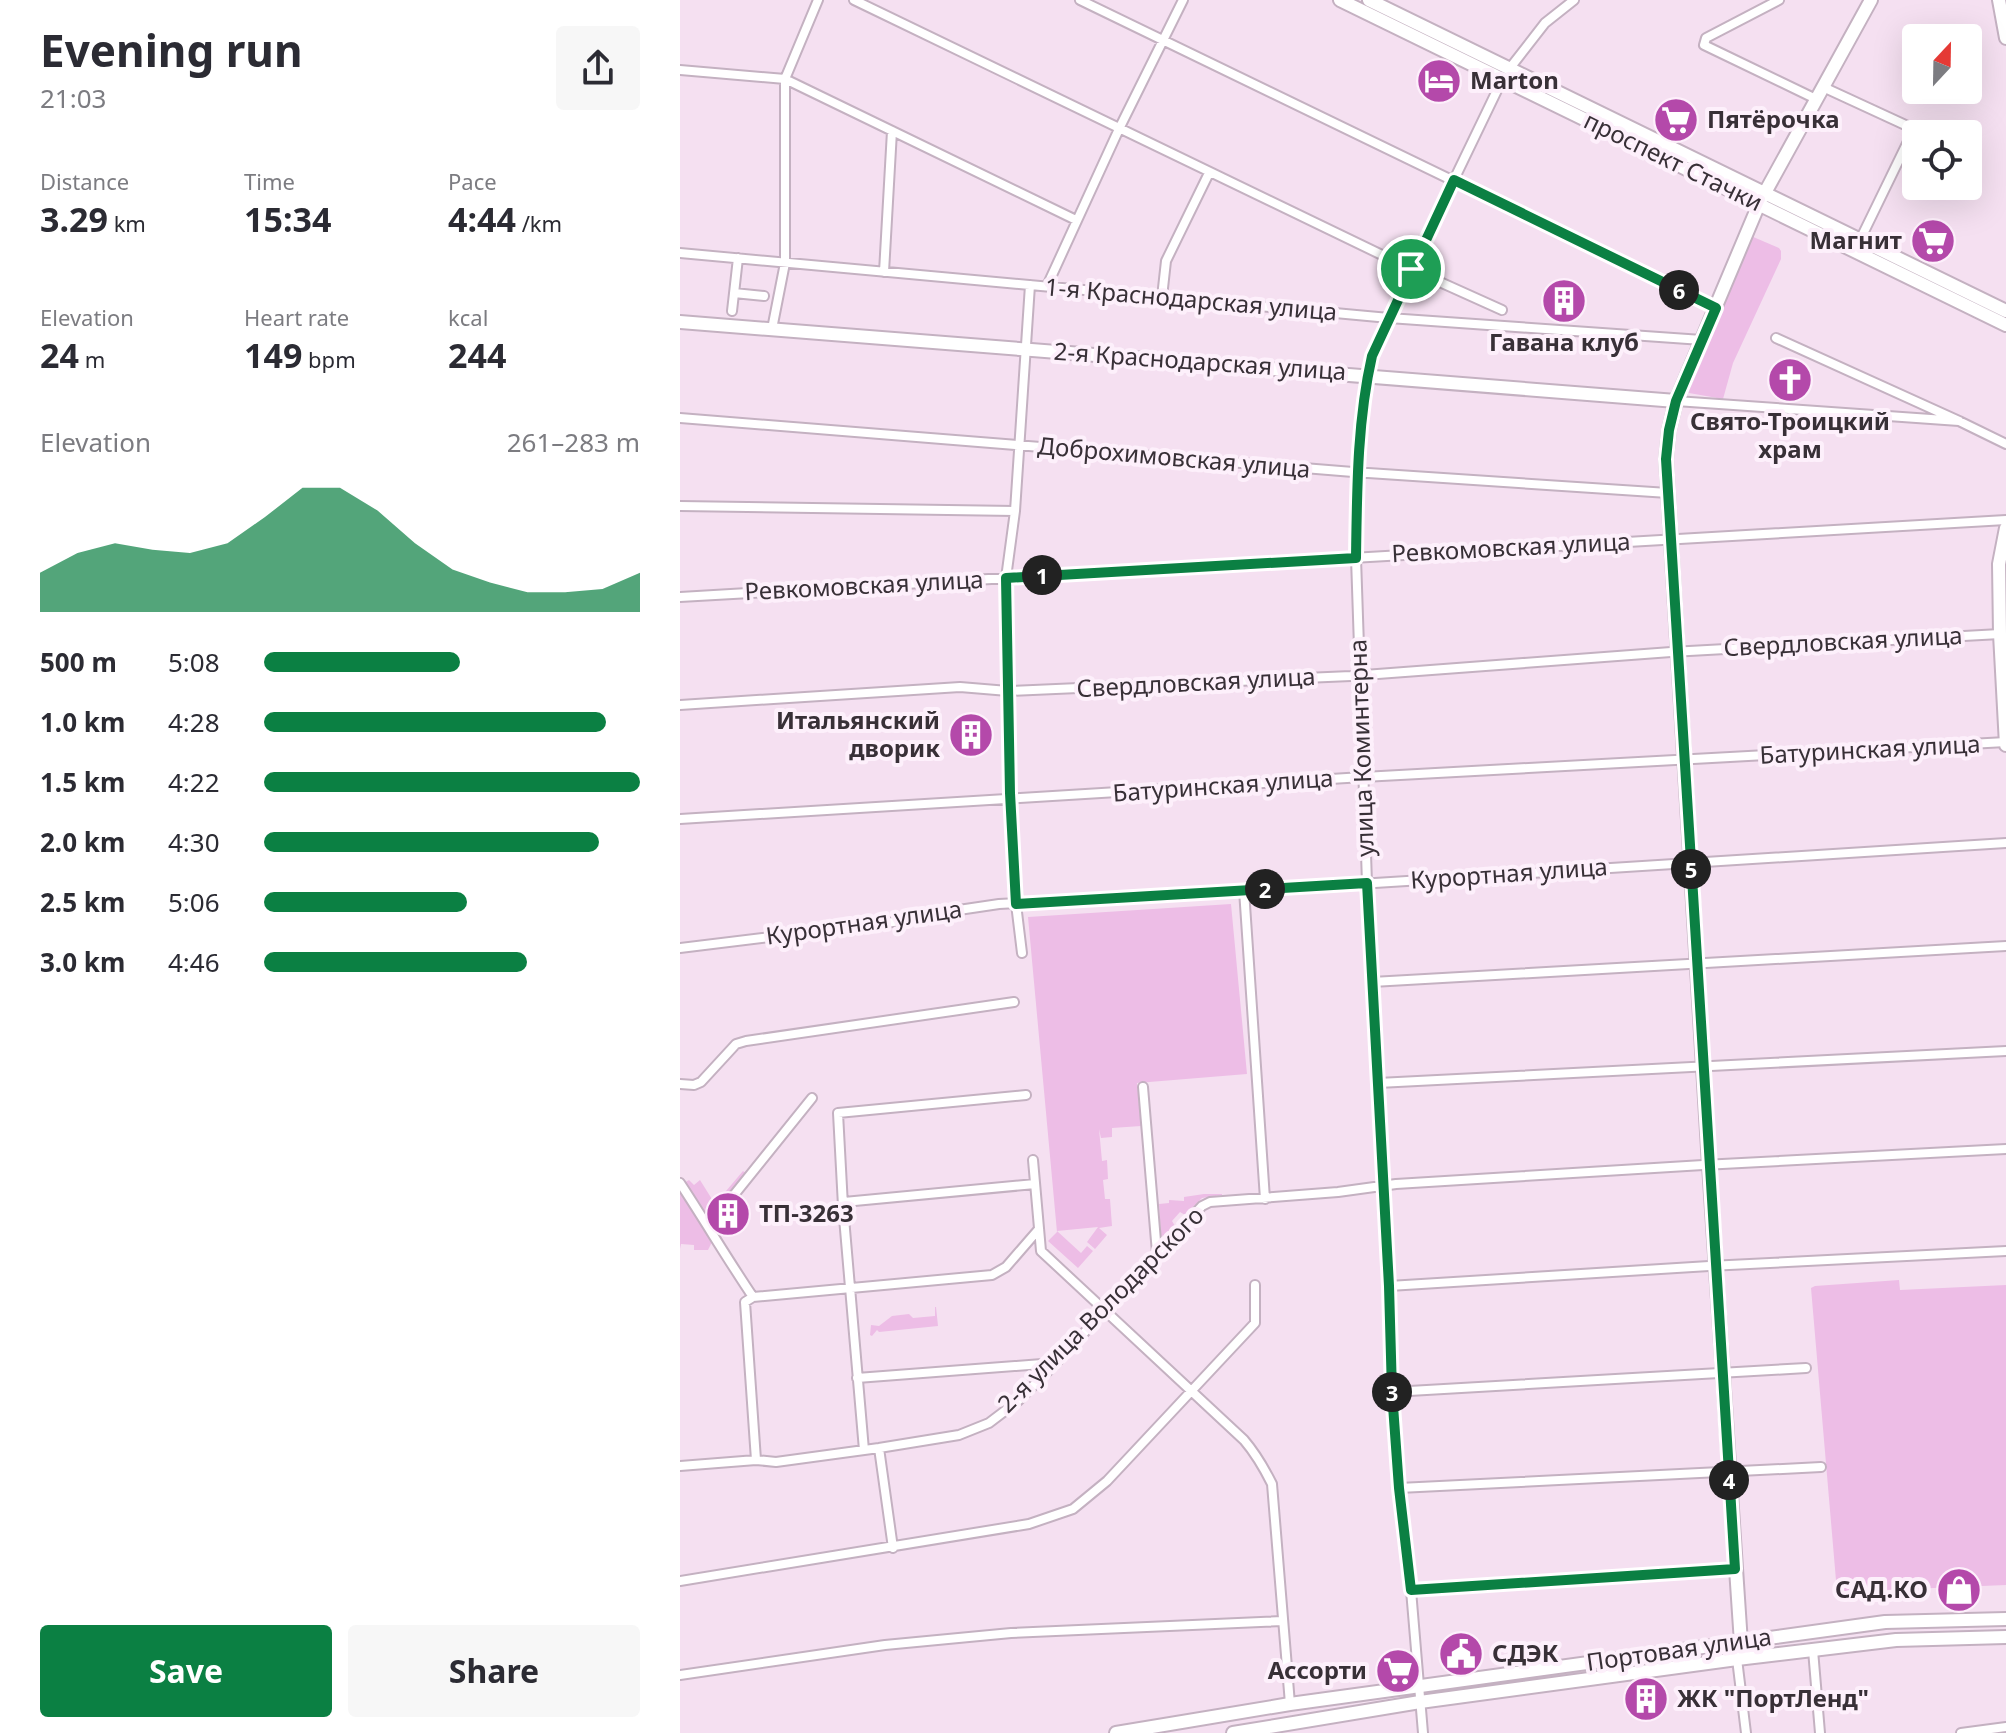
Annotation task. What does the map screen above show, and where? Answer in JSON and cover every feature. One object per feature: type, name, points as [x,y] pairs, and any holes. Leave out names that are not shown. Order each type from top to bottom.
[{"type":"main road","name":"проспект Стачки","points":[[1340,0],[1506,73]]},
{"type":"main road","name":"проспект Стачки","points":[[1369,0],[1506,73],[1762,199],[2006,325]]},
{"type":"main road","points":[[1739,1659],[1666,459],[1676,401],[1762,199],[1871,0]]},
{"type":"main road","points":[[1999,0],[2006,38]]},
{"type":"main road","name":"проспект Стачки","points":[[1762,199],[1860,240],[2006,311]]},
{"type":"main road","name":"2-я Краснодарская улица","points":[[680,322],[1676,401]]},
{"type":"main road","points":[[2006,528],[1999,564],[2006,743]]},
{"type":"main road","name":"Портовая улица","points":[[1116,1733],[1176,1728],[1290,1704],[1885,1622],[2006,1619]]},
{"type":"main road","points":[[1914,1621],[1910,1624],[1909,1632],[1917,1639]]},
{"type":"main road","name":"Портовая улица","points":[[1233,1733],[1420,1702],[1739,1659],[1896,1640],[2006,1637]]},
{"type":"street","points":[[772,329],[785,263],[785,79],[818,0]]},
{"type":"street","points":[[854,0],[1209,173],[1502,310]]},
{"type":"street","points":[[1080,0],[1716,308]]},
{"type":"street","points":[[1047,286],[1183,0]]},
{"type":"street","name":"улица Коминтерна","points":[[1423,1733],[1392,1392],[1359,675],[1357,473],[1367,375],[1372,356],[1411,269],[1506,73],[1545,23],[1574,0]]},
{"type":"street","points":[[1779,0],[1706,38],[1704,45],[1816,99]]},
{"type":"street","points":[[680,70],[785,79],[1076,220]]},
{"type":"street","points":[[1823,87],[1902,123]]},
{"type":"street","points":[[884,272],[892,131]]},
{"type":"street","points":[[1860,240],[1902,154]]},
{"type":"street","points":[[1162,297],[1166,261],[1209,173]]},
{"type":"street","name":"1-я Краснодарская улица","points":[[680,253],[1389,318],[1702,340]]},
{"type":"street","points":[[732,311],[738,258]]},
{"type":"street","points":[[1022,953],[1010,799],[1006,578],[1015,511],[1030,285]]},
{"type":"street","points":[[734,293],[764,296]]},
{"type":"street","points":[[1776,338],[2006,444]]},
{"type":"street","name":"2-я Краснодарская улица","points":[[1676,401],[1959,421]]},
{"type":"street","name":"Доброхимовская улица","points":[[680,418],[1357,473],[1668,493]]},
{"type":"street","points":[[680,506],[1015,511]]},
{"type":"street","name":"Ревкомовская улица","points":[[680,597],[2006,520]]},
{"type":"street","name":"Свердловская улица","points":[[680,705],[960,687],[1008,691],[1359,675],[1677,651],[2002,641]]},
{"type":"street","name":"Батуринская улица","points":[[680,819],[1363,777],[2006,743]]},
{"type":"street","name":"Курортная улица","points":[[680,948],[918,919],[999,904],[2006,843]]},
{"type":"street","points":[[1244,890],[1265,1199]]},
{"type":"street","points":[[1372,982],[2006,946]]},
{"type":"street","points":[[680,1084],[701,1082],[736,1044],[759,1038],[1014,1002]]},
{"type":"street","points":[[1378,1083],[2006,1051]]},
{"type":"street","points":[[1143,1087],[1157,1253]]},
{"type":"street","points":[[864,1450],[838,1113],[1026,1095]]},
{"type":"street","points":[[709,1226],[812,1098]]},
{"type":"street","name":"2-я улица Володарского","points":[[680,1466],[756,1460],[776,1462],[879,1448],[959,1435],[989,1423],[1018,1401],[1056,1363],[1205,1203],[1396,1184],[2006,1149]]},
{"type":"street","points":[[1033,1160],[1041,1251]]},
{"type":"street","points":[[680,1183],[753,1297]]},
{"type":"street","points":[[844,1202],[1035,1184]]},
{"type":"street","points":[[756,1460],[745,1302],[753,1297],[992,1275],[1006,1267],[1039,1229]]},
{"type":"street","points":[[1029,1241],[1192,1390],[1244,1440],[1258,1458],[1272,1484],[1290,1704]]},
{"type":"street","points":[[1389,1286],[2006,1251]]},
{"type":"street","points":[[680,1581],[1029,1524],[1073,1509],[1107,1481],[1255,1323],[1255,1285]]},
{"type":"street","points":[[857,1378],[1056,1363]]},
{"type":"street","points":[[1392,1392],[1806,1368]]},
{"type":"street","points":[[879,1448],[893,1548]]},
{"type":"street","points":[[1399,1488],[1821,1467]]},
{"type":"street","points":[[1411,1590],[1735,1569]]},
{"type":"street","points":[[680,1675],[885,1645],[1011,1633],[1283,1621]]},
{"type":"street","points":[[1813,1650],[1820,1733]]},
{"type":"street","points":[[1739,1659],[1746,1733]]},
{"type":"street","points":[[1961,1733],[2006,1727]]},
{"type":"shaded area","points":[[1751,236],[1779,248],[1781,259],[1733,363],[1723,399],[1689,393],[1686,388]]},
{"type":"shaded area","points":[[1231,904],[1247,1074],[1137,1083],[1141,1126],[1112,1128],[1112,1137],[1101,1138],[1099,1129],[1102,1161],[1107,1160],[1108,1179],[1103,1180],[1105,1199],[1110,1199],[1112,1226],[1099,1228],[1107,1235],[1095,1249],[1087,1242],[1098,1227],[1057,1231],[1081,1253],[1087,1246],[1093,1251],[1078,1268],[1048,1241],[1057,1232],[1028,917]]},
{"type":"shaded area","points":[[743,1171],[748,1175],[711,1214],[704,1212],[684,1183],[689,1180],[694,1185],[700,1180],[715,1204]]},
{"type":"shaded area","points":[[680,1193],[712,1242],[708,1250],[694,1250],[694,1245],[681,1244],[680,1249]]},
{"type":"shaded area","points":[[1222,1195],[1202,1198],[1185,1215],[1180,1212],[1172,1221],[1175,1226],[1161,1236],[1159,1204],[1169,1203],[1169,1200],[1184,1201],[1184,1197]]},
{"type":"shaded area","points":[[1899,1280],[1900,1290],[2006,1285],[2006,1585],[1837,1592],[1811,1288]]},
{"type":"shaded area","points":[[935,1307],[938,1326],[877,1330],[870,1335],[871,1325],[879,1326],[892,1316],[935,1316]]},
{"type":"place","name":"Marton","points":[[1439,81]]},
{"type":"place","name":"Пятёрочка","points":[[1676,120]]},
{"type":"place","name":"Магнит","points":[[1933,241]]},
{"type":"place","name":"Гавана клуб","points":[[1564,301]]},
{"type":"place","name":"Свято-Троицкий храм","points":[[1790,380]]},
{"type":"place","name":"Итальянский дворик","points":[[971,735]]},
{"type":"place","name":"ТП-3263","points":[[728,1214]]},
{"type":"place","name":"САД.КО","points":[[1959,1590]]},
{"type":"place","name":"СДЭК","points":[[1461,1654]]},
{"type":"place","name":"Ассорти","points":[[1398,1671]]},
{"type":"place","name":"ЖК \"ПортЛенд\"","points":[[1646,1699]]},
{"type":"route","points":[[1454,180],[1716,308],[1676,401],[1666,459],[1735,1569],[1411,1590],[1392,1392],[1367,883],[1016,904],[1010,793],[1006,578],[1356,558],[1357,473],[1367,375],[1372,356],[1411,269],[1454,180]]}]
